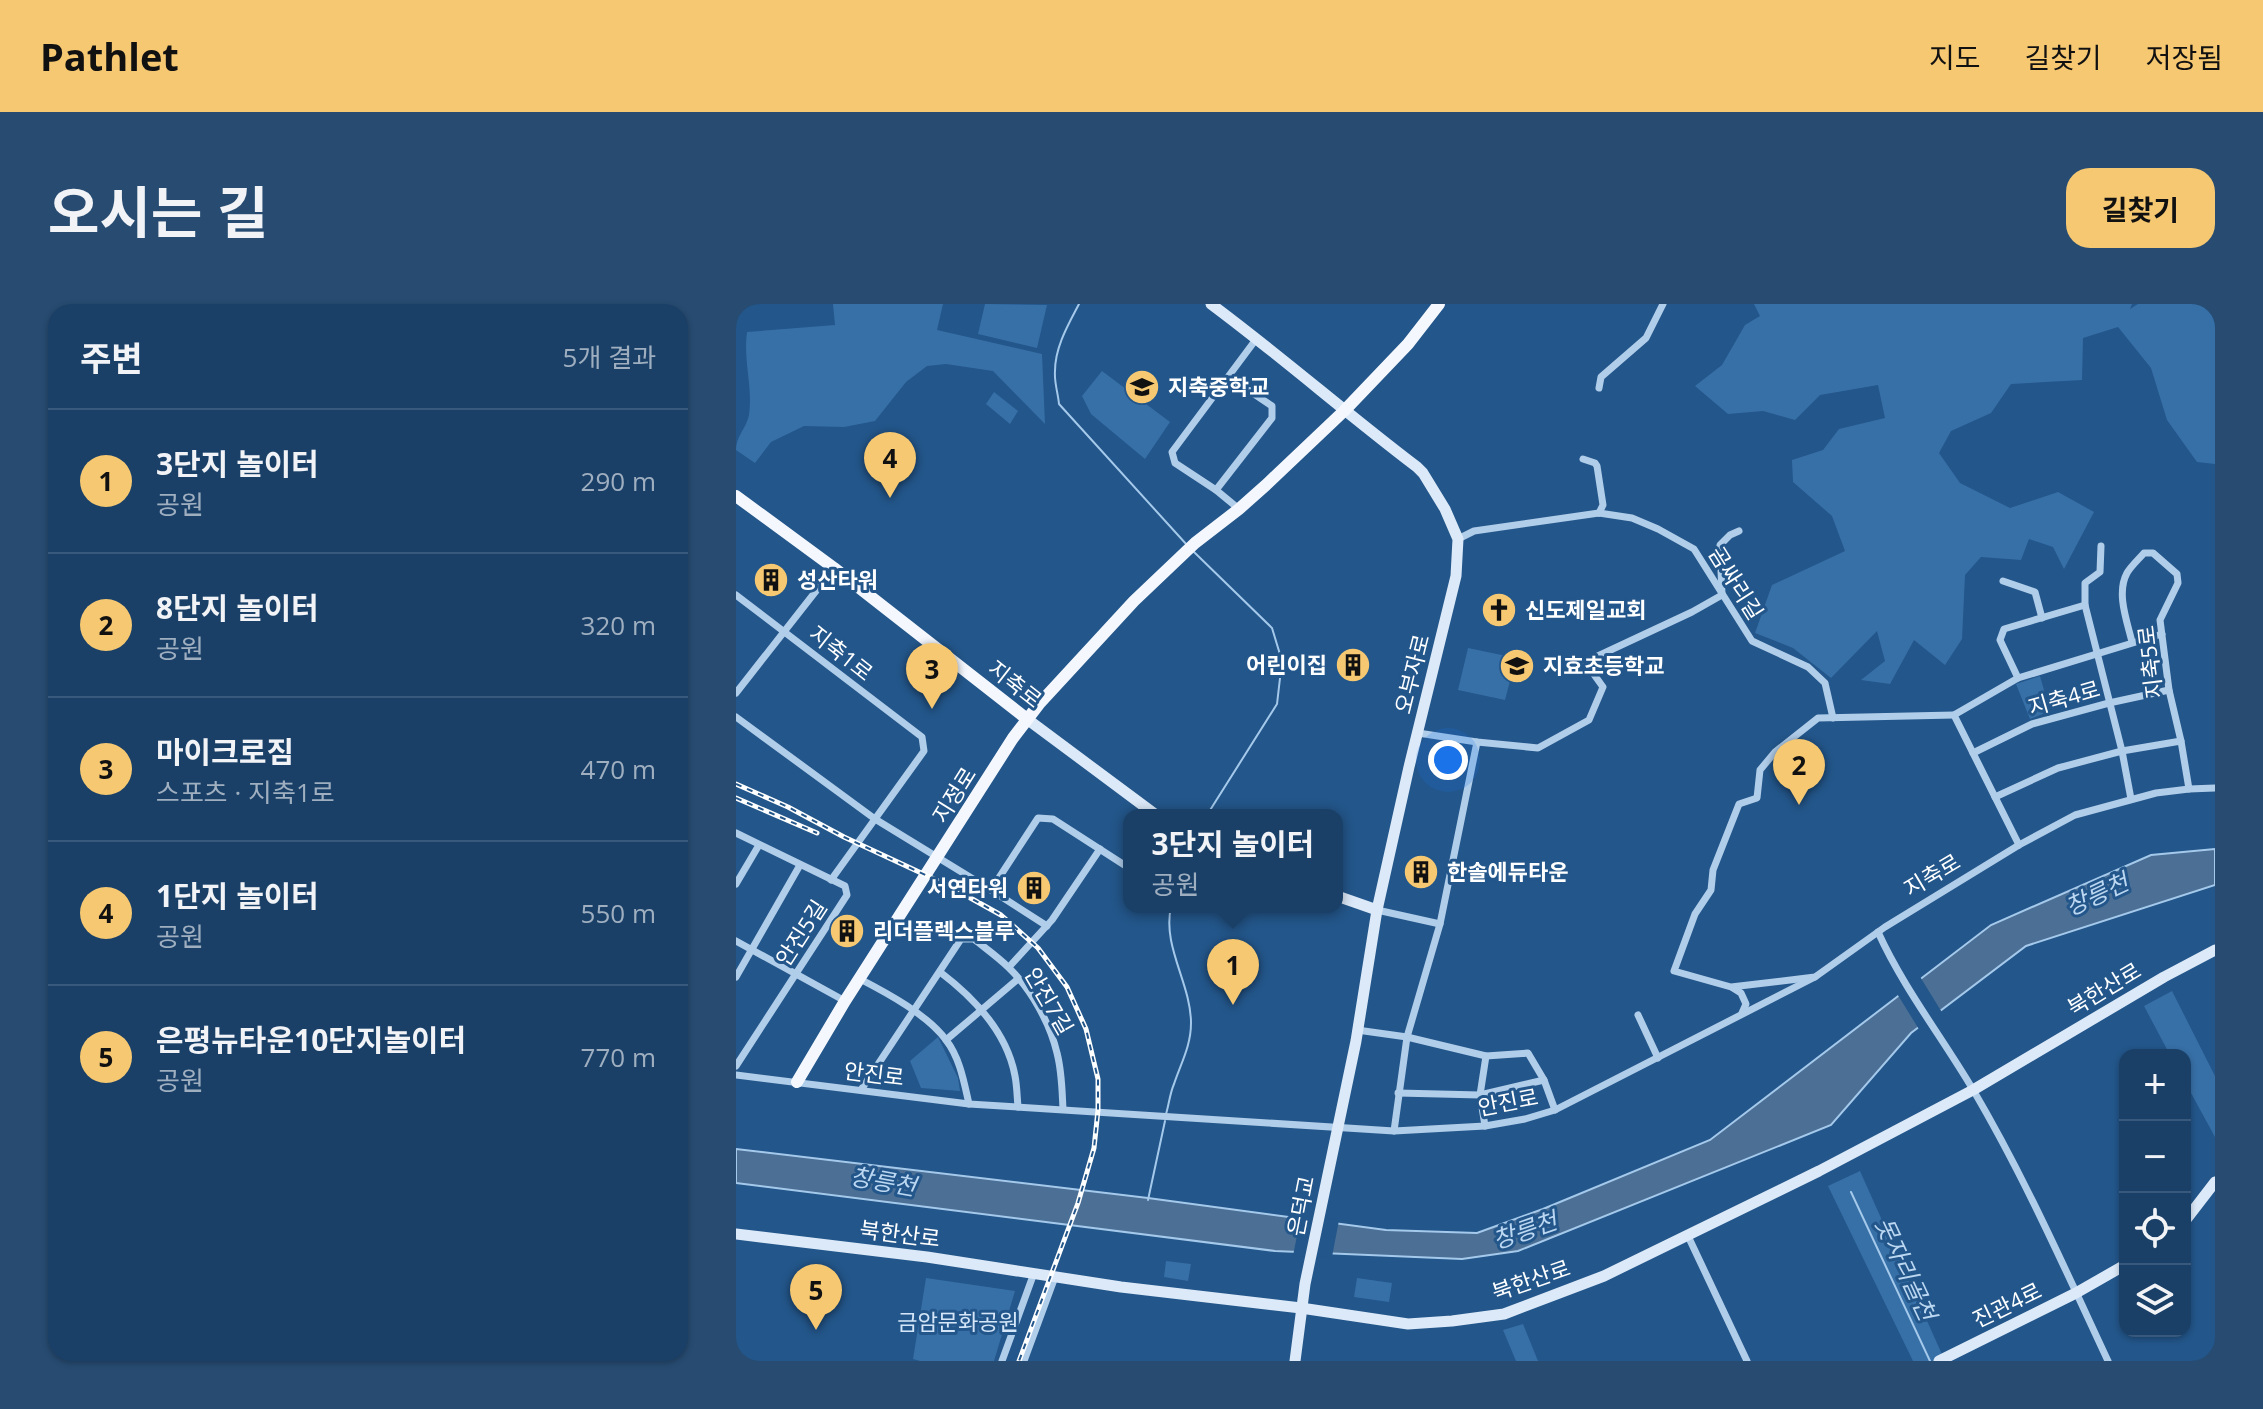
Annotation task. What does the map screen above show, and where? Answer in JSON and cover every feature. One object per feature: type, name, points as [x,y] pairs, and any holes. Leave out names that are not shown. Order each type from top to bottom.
[{"type":"main road","name":"오부자로","points":[[1211,304],[1423,473],[1445,509],[1458,539],[1456,576],[1377,910],[1331,1158]]},
{"type":"main road","points":[[1239,509],[1344,411],[1408,344],[1439,304]]},
{"type":"main road","name":"지축로","points":[[736,496],[1148,809]]},
{"type":"main road","name":"지정로","points":[[797,1082],[845,1001],[1027,719],[1134,601],[1195,543],[1239,509]]},
{"type":"main road","points":[[1343,898],[1377,910]]},
{"type":"main road","name":"북한산로","points":[[736,1234],[927,1257],[1408,1324],[1504,1314],[1604,1276],[1819,1171],[1973,1090],[2215,950]]},
{"type":"main road","name":"은덕교","points":[[1301,1308],[1331,1158]]},
{"type":"main road","points":[[2191,1213],[2215,1182]]},
{"type":"main road","name":"진관4로","points":[[1939,1361],[2119,1268]]},
{"type":"main road","points":[[1295,1361],[1301,1308]]},
{"type":"street","points":[[1599,388],[1601,377],[1646,338],[1663,304]]},
{"type":"street","points":[[1239,509],[1175,463],[1172,452],[1257,338]]},
{"type":"street","points":[[1216,490],[1272,418],[1272,406],[1229,377]]},
{"type":"street","points":[[1583,459],[1597,466],[1603,505],[1599,513]]},
{"type":"street","name":"곰싸리길","points":[[1458,539],[1474,531],[1599,513],[1632,518],[1694,549],[1752,641],[1808,667],[1825,683],[1833,718]]},
{"type":"street","points":[[1418,733],[1538,748],[1589,720],[1603,687],[1585,662],[1722,595],[1720,545],[1739,531]]},
{"type":"street","points":[[2101,546],[2100,572],[2085,583],[2085,605],[2131,799]]},
{"type":"street","name":"지축5로","points":[[2132,642],[2124,610],[2127,573],[2144,553],[2153,553],[2177,574],[2178,583],[2160,620],[2169,690],[2189,789]]},
{"type":"street","points":[[736,693],[834,568]]},
{"type":"street","points":[[2003,581],[2035,592],[2042,618]]},
{"type":"street","name":"지축1로","points":[[736,595],[922,737],[924,751],[831,880]]},
{"type":"street","name":"지축4로","points":[[2018,678],[2000,640],[2004,629],[2085,605]]},
{"type":"street","name":"지축4로","points":[[1954,715],[2018,678],[2162,634]]},
{"type":"street","name":"지축4로","points":[[1973,753],[2032,724],[2169,690]]},
{"type":"street","points":[[1833,718],[1954,715],[2019,845]]},
{"type":"street","points":[[736,717],[875,819],[1047,926]]},
{"type":"street","name":"지축로","points":[[1833,718],[1818,718],[1775,752],[1760,770],[1757,798],[1739,804],[1713,870],[1711,890],[1695,914],[1674,971],[1731,987],[1815,977],[1878,932],[2019,845],[2075,815],[2131,799],[2215,788]]},
{"type":"street","points":[[1995,797],[2058,768],[2122,751],[2181,741]]},
{"type":"street","points":[[1394,1131],[1407,1037],[1440,924],[1477,742]]},
{"type":"street","points":[[991,890],[1038,818],[1053,819],[1123,864]]},
{"type":"street","points":[[736,833],[800,865]]},
{"type":"street","points":[[736,884],[759,845]]},
{"type":"street","points":[[1009,967],[1047,926],[1100,849]]},
{"type":"street","name":"안진5길","points":[[736,977],[800,865],[845,886],[847,895],[736,1066]]},
{"type":"street","points":[[1377,910],[1440,924]]},
{"type":"street","points":[[1878,932],[1895,966],[1973,1090],[2076,1293]]},
{"type":"street","name":"안진7길","points":[[940,972],[961,939],[974,939],[1009,967],[1028,990],[1057,1052],[1063,1109]]},
{"type":"street","points":[[736,941],[845,1001]]},
{"type":"street","points":[[861,1090],[940,972],[964,990],[1001,1036],[1015,1073],[1018,1107]]},
{"type":"street","name":"안진로","points":[[736,1075],[969,1104],[1394,1131],[1485,1126],[1555,1110],[1815,977]]},
{"type":"street","points":[[860,979],[914,1012],[946,1040],[962,1075],[969,1104]]},
{"type":"street","points":[[946,1040],[1018,979]]},
{"type":"street","points":[[1731,987],[1741,993],[1746,1004],[1741,1014]]},
{"type":"street","points":[[1638,1015],[1658,1058]]},
{"type":"street","points":[[1357,1030],[1407,1037],[1486,1056],[1528,1053],[1544,1080],[1555,1110]]},
{"type":"street","points":[[1485,1126],[1480,1095],[1486,1056]]},
{"type":"street","points":[[1398,1093],[1480,1095],[1544,1080]]},
{"type":"street","points":[[1688,1236],[1747,1361]]},
{"type":"street","points":[[1002,1361],[1034,1273]]},
{"type":"street","points":[[1024,1361],[1055,1277]]},
{"type":"street","name":"진관4로","points":[[2076,1293],[2108,1361]]},
{"type":"green space","points":[[833,304],[943,304],[937,330],[1042,354],[1045,424],[993,371],[946,364],[927,366],[906,382],[875,421],[844,427],[804,426],[771,442],[755,463],[736,450],[749,415],[747,332],[835,325]]},
{"type":"green space","points":[[985,304],[1047,305],[1037,348],[978,334]]},
{"type":"green space","points":[[1754,304],[2132,304],[2130,309],[2138,304],[2215,304],[2215,464],[2197,462],[2167,420],[2151,368],[2118,327],[2083,338],[2082,380],[2011,384],[1991,413],[1951,431],[1939,453],[1960,483],[2010,508],[2058,492],[2094,512],[2064,569],[2053,547],[2029,539],[2021,560],[1981,557],[1965,575],[1962,639],[1945,665],[1914,640],[1890,684],[1861,680],[1885,661],[1877,631],[1831,678],[1793,648],[1755,633],[1772,585],[1845,551],[1832,516],[1793,482],[1792,460],[1823,450],[1839,429],[1885,418],[1878,385],[1820,395],[1795,420],[1763,411],[1728,414],[1695,386],[1722,365],[1745,325],[1760,316]]},
{"type":"green space","points":[[1102,371],[1170,422],[1145,459],[1091,414],[1082,396]]},
{"type":"green space","points":[[994,392],[1018,411],[1010,424],[986,404]]},
{"type":"green space","points":[[1468,648],[1516,658],[1505,700],[1458,690]]},
{"type":"green space","points":[[2040,676],[2050,711],[2030,719],[2016,684]]},
{"type":"green space","points":[[2172,991],[2215,1076],[2215,1137],[2191,1093],[2191,1049],[2167,1049],[2144,1006]]},
{"type":"green space","points":[[938,1037],[958,1078],[960,1091],[921,1088],[910,1061]]},
{"type":"green space","points":[[1860,1171],[1945,1361],[1913,1361],[1828,1186]]},
{"type":"green space","points":[[1166,1261],[1191,1264],[1188,1281],[1164,1277]]},
{"type":"green space","name":"금암문화공원","points":[[926,1278],[1015,1291],[994,1361],[913,1359]]},
{"type":"green space","points":[[1357,1278],[1392,1283],[1389,1302],[1354,1297]]},
{"type":"green space","points":[[1523,1324],[1538,1361],[1516,1361],[1503,1330]]},
{"type":"water","name":"창릉천","points":[[2215,849],[2215,885],[2026,946],[1911,1033],[1831,1125],[1518,1251],[1462,1259],[1275,1251],[736,1183],[736,1149],[1386,1230],[1477,1233],[1710,1140],[1991,925],[2151,855]]},
{"type":"pier","points":[[1919,975],[1943,1014],[1920,1031],[1896,992]]},
{"type":"pier","points":[[1301,1215],[1339,1220],[1332,1257],[1293,1256]]},
{"type":"waterway","points":[[1079,304],[1057,353],[1055,375],[1059,404],[1187,545]]},
{"type":"waterway","points":[[1194,552],[1272,628],[1282,661],[1277,704],[1211,809]]},
{"type":"waterway","points":[[1166,1114],[1191,1031],[1187,994],[1170,936],[1170,913]]},
{"type":"waterway","points":[[1148,1200],[1165,1121]]},
{"type":"waterway","name":"못자리골천","points":[[1851,1192],[1930,1361]]},
{"type":"railway","points":[[736,784],[947,885],[1001,915],[1038,948],[1067,987],[1086,1029],[1098,1079],[1094,1148],[1078,1203],[1019,1361]]},
{"type":"railway","points":[[736,798],[817,833]]},
{"type":"place","name":"지축중학교","points":[[1142,387]]},
{"type":"place","name":"1단지 놀이터","points":[[890,498]]},
{"type":"place","name":"성산타워","points":[[771,580]]},
{"type":"place","name":"신도제일교회","points":[[1499,610]]},
{"type":"place","name":"어린이집","points":[[1353,665]]},
{"type":"place","name":"지효초등학교","points":[[1517,666]]},
{"type":"place","name":"마이크로짐","points":[[932,709]]},
{"type":"place","name":"8단지 놀이터","points":[[1799,805]]},
{"type":"place","name":"한솔에듀타운","points":[[1421,872]]},
{"type":"place","name":"서연타워","points":[[1034,888]]},
{"type":"place","name":"리더플렉스블루","points":[[847,931]]},
{"type":"place","name":"3단지 놀이터","points":[[1233,1005]]},
{"type":"place","name":"은평뉴타운10단지놀이터","points":[[816,1330]]}]
